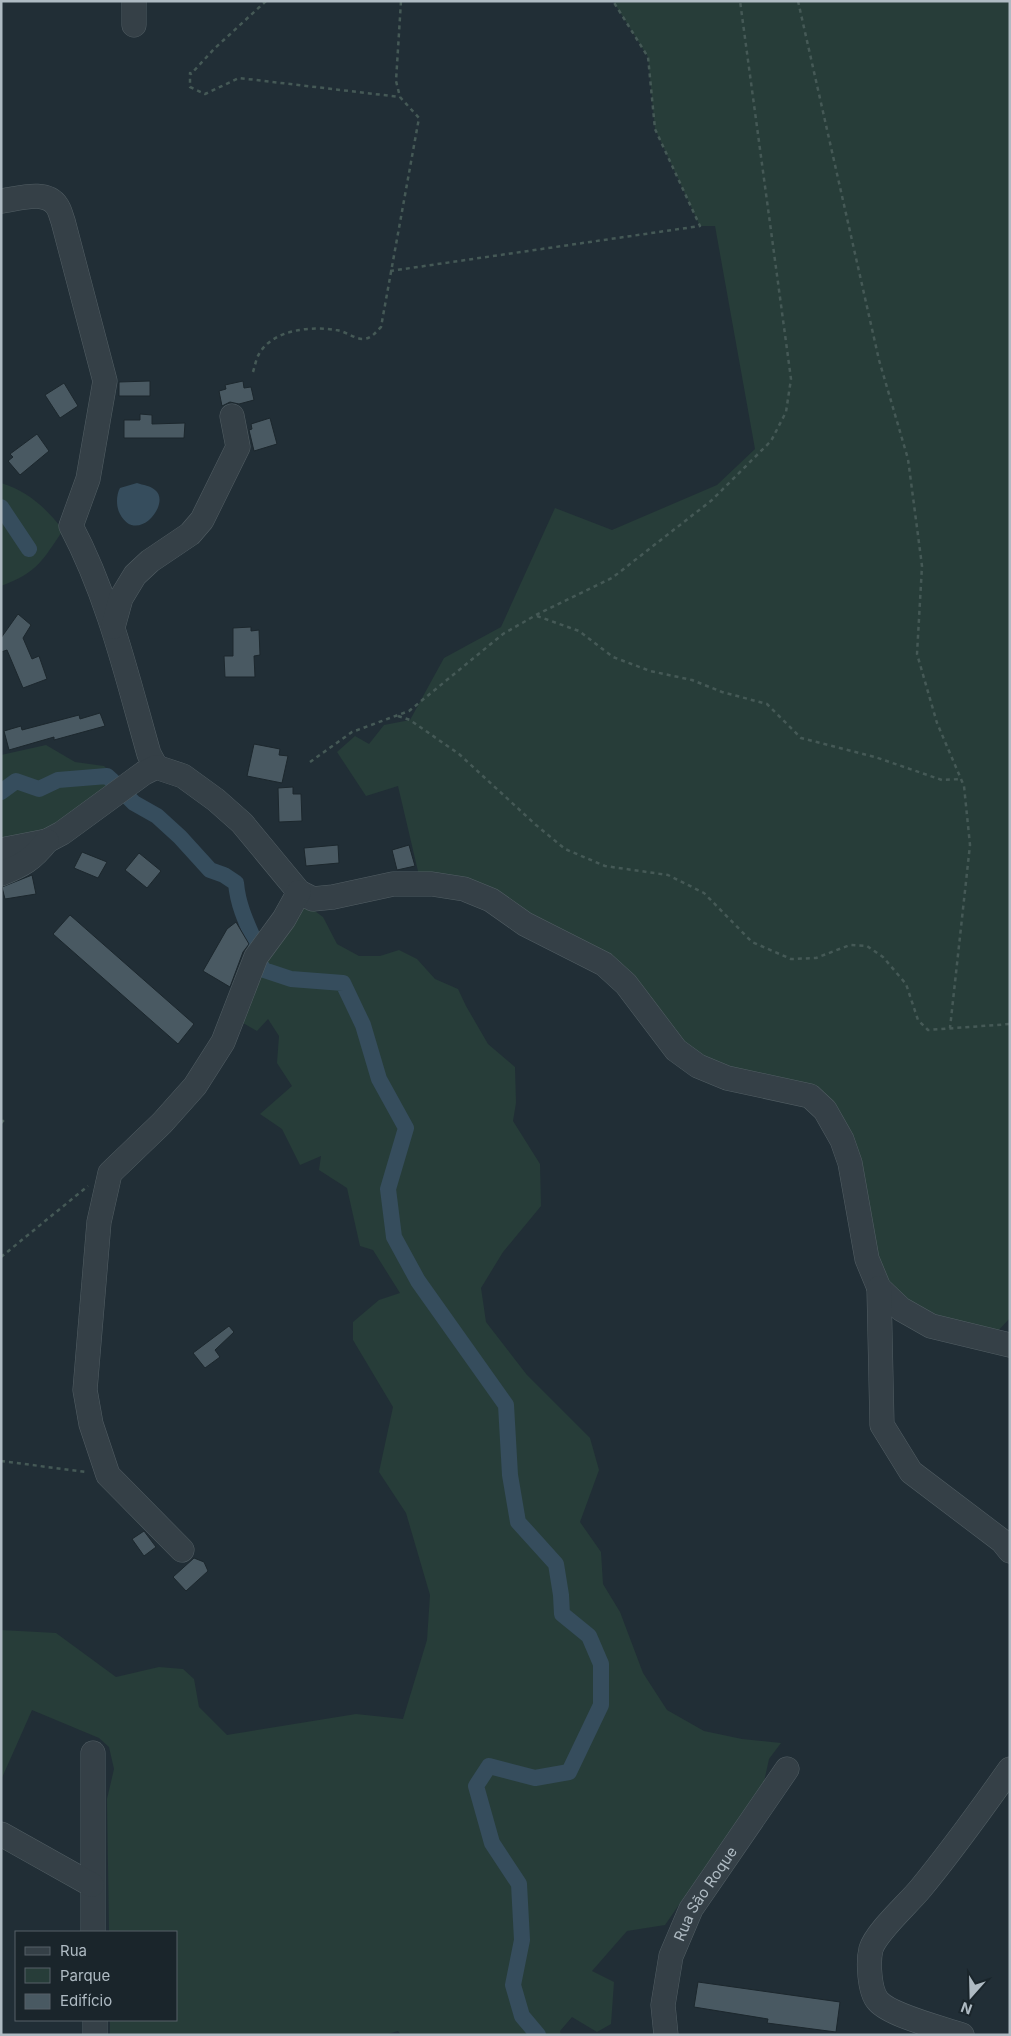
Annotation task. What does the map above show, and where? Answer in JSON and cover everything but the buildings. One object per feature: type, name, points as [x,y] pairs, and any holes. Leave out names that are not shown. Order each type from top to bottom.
[{"type":"street","points":[[134,1],[134,26]]},
{"type":"street","points":[[1,201],[32,196],[47,198],[57,205],[68,240],[105,381],[88,479],[71,526],[87,556],[113,627],[149,754],[156,767],[183,776],[216,800],[242,823],[299,892],[313,899],[333,898],[393,884],[432,884],[464,889],[491,900],[524,924],[604,964],[626,984],[676,1050],[698,1066],[727,1078],[810,1096],[825,1110],[842,1140],[850,1163],[867,1259],[879,1288],[882,1425],[911,1472],[1002,1541],[1010,1551]]},
{"type":"street","points":[[113,627],[121,598],[135,575],[150,561],[190,534],[202,520],[238,447],[232,416]]},
{"type":"street","points":[[1,850],[46,840],[62,833],[144,773],[156,767]]},
{"type":"street","points":[[1,874],[26,864],[36,855],[46,840]]},
{"type":"street","points":[[182,1550],[108,1475],[91,1424],[86,1390],[99,1222],[110,1173],[162,1123],[195,1086],[223,1042],[256,957],[284,919],[299,892]]},
{"type":"street","points":[[879,1288],[901,1309],[931,1326],[1010,1345]]},
{"type":"street","points":[[93,1753],[93,1931]]},
{"type":"street","name":"Rua São Roque","points":[[666,2035],[663,2005],[671,1956],[691,1909],[787,1769]]},
{"type":"street","points":[[962,2035],[894,2012],[877,2000],[870,1978],[871,1948],[883,1930],[920,1890],[964,1834],[1010,1769]]},
{"type":"street","points":[[1,1834],[92,1885]]},
{"type":"street","points":[[95,2021],[95,2035]]},
{"type":"path","points":[[266,1],[190,73],[190,87],[206,94],[239,78],[400,97]]},
{"type":"path","points":[[253,372],[259,354],[271,340],[292,332],[320,329],[338,330],[361,339],[372,337],[381,327],[419,118],[400,97],[396,81],[402,1]]},
{"type":"path","points":[[390,271],[700,226],[654,129],[648,57],[612,1]]},
{"type":"path","points":[[310,762],[352,732],[409,711],[504,634],[612,578],[712,500],[771,441],[786,412],[792,378],[740,1]]},
{"type":"path","points":[[798,1],[879,360],[908,459],[922,566],[917,654],[937,723],[964,786],[970,845],[950,1028]]},
{"type":"path","points":[[536,616],[579,631],[613,657],[650,671],[692,680],[722,692],[767,704],[801,738],[875,757],[942,780],[961,779]]},
{"type":"path","points":[[397,715],[410,720],[459,754],[565,849],[604,866],[668,875],[704,893],[752,942],[790,959],[816,958],[850,945],[867,946],[883,957],[906,984],[918,1020],[928,1030],[1010,1024]]},
{"type":"path","points":[[1,1123],[5,1119]]},
{"type":"path","points":[[1,1257],[82,1190],[110,1173]]},
{"type":"path","points":[[1,1461],[108,1475]]},
{"type":"green space","points":[[613,1],[1010,1],[1010,1318],[996,1333],[965,1334],[879,1288],[825,1110],[698,1066],[626,984],[525,924],[421,884],[398,786],[366,796],[337,752],[355,736],[369,744],[384,725],[410,720],[444,658],[501,627],[555,508],[612,530],[717,485],[755,449],[715,226],[700,226],[655,129],[648,57]]},
{"type":"green space","points":[[1,483],[11,486],[36,502],[63,530],[38,564],[23,576],[1,586]]},
{"type":"green space","points":[[46,745],[75,762],[104,766],[120,782],[52,831],[1,841],[1,755]]},
{"type":"green space","points":[[304,903],[323,917],[337,944],[359,956],[380,956],[399,950],[417,959],[435,979],[458,989],[488,1044],[515,1067],[516,1103],[513,1121],[540,1164],[541,1206],[503,1252],[481,1288],[486,1322],[527,1375],[590,1438],[599,1470],[580,1522],[601,1552],[603,1584],[620,1612],[643,1673],[667,1710],[704,1731],[742,1739],[781,1743],[769,1759],[764,1782],[665,1925],[627,1931],[592,1971],[614,1982],[611,2024],[597,2032],[572,2017],[560,2031],[561,2035],[401,2035],[398,2031],[385,2035],[110,2035],[110,2021],[178,2021],[178,1931],[109,1931],[107,1799],[114,1769],[109,1747],[99,1738],[32,1710],[1,1780],[1,1630],[56,1633],[116,1677],[159,1667],[183,1669],[194,1679],[199,1707],[227,1735],[356,1714],[403,1719],[427,1640],[430,1595],[406,1513],[379,1472],[393,1407],[353,1340],[353,1322],[379,1300],[400,1293],[373,1250],[360,1246],[347,1188],[319,1170],[321,1156],[300,1165],[282,1129],[260,1114],[292,1086],[277,1063],[279,1036],[268,1019],[257,1031],[238,1020],[255,973]]},
{"type":"water","points":[[137,483],[155,490],[159,496],[159,504],[156,512],[150,519],[143,524],[135,526],[127,523],[120,514],[117,501],[120,488]]},
{"type":"waterway","points":[[1,507],[29,549]]},
{"type":"waterway","points":[[1,792],[16,781],[39,789],[58,780],[107,776],[119,787]]},
{"type":"waterway","points":[[124,793],[134,803],[157,816],[180,837],[210,870],[224,875],[236,883],[241,907],[256,944]]},
{"type":"waterway","points":[[263,968],[291,979],[343,983],[363,1025],[379,1079],[406,1128],[388,1189],[394,1237],[418,1281],[506,1405],[510,1475],[518,1522],[556,1564],[562,1614],[589,1636],[601,1664],[601,1705],[569,1772],[535,1778],[489,1766],[476,1786],[492,1843],[519,1884],[522,1940],[513,1985],[522,2016],[538,2035]]}]
